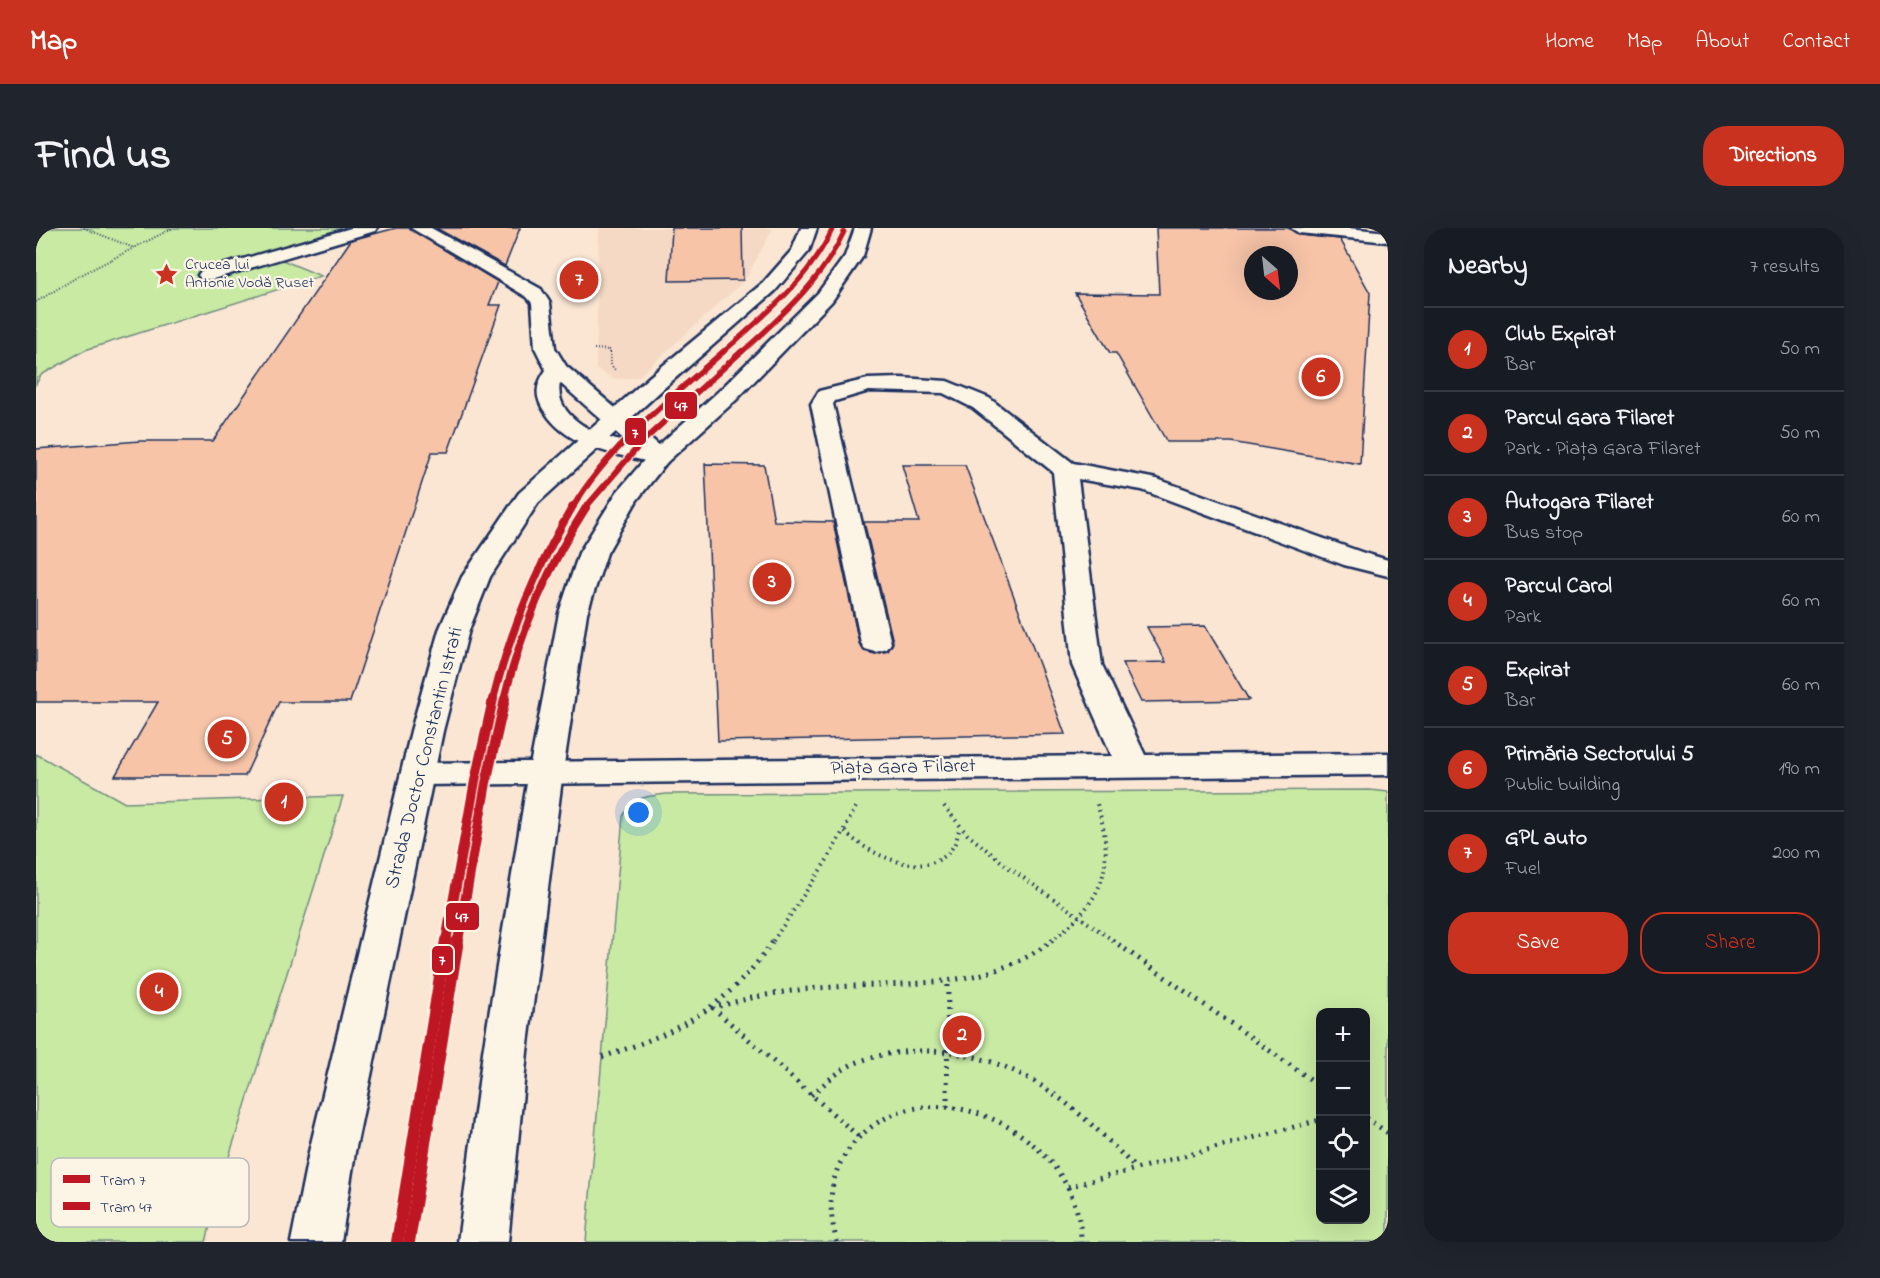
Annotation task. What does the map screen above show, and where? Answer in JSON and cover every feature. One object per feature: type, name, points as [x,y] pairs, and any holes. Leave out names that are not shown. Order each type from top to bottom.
[{"type":"main road","points":[[207,275],[369,228]]},
{"type":"main road","points":[[419,228],[505,274],[538,297],[543,318],[545,348],[557,370],[659,457]]},
{"type":"main road","name":"Strada Doctor Constantin Istrati","points":[[316,1242],[332,1152],[418,774],[454,630],[476,577],[528,498],[591,440],[769,287],[800,251],[809,228]]},
{"type":"main road","points":[[483,1242],[505,1052],[546,771],[573,613],[586,573],[607,526],[626,497],[659,457],[728,395],[825,297],[854,256],[863,228]]},
{"type":"main road","points":[[1299,228],[1388,237]]},
{"type":"main road","points":[[557,370],[548,385],[548,396],[562,419],[591,440],[659,457]]},
{"type":"main road","points":[[876,643],[822,404],[824,398],[842,390],[868,385],[901,384],[947,387],[981,402],[1065,469],[1148,484],[1354,559],[1388,568]]},
{"type":"main road","points":[[1065,469],[1087,665],[1133,766]]},
{"type":"main road","name":"Piața Gara Filaret","points":[[418,774],[1388,764]]},
{"type":"path","points":[[84,228],[135,248]]},
{"type":"path","points":[[36,302],[77,277],[173,228]]},
{"type":"path","points":[[36,236],[40,239],[36,240]]},
{"type":"path","points":[[940,800],[960,827],[1008,867],[1316,1083]]},
{"type":"path","points":[[713,1008],[768,949],[844,832],[858,802]]},
{"type":"path","points":[[602,1057],[642,1045],[713,1008],[759,995],[816,987],[948,981],[998,971],[1024,960],[1048,945],[1080,917],[1101,891],[1109,856],[1104,823],[1096,802]]},
{"type":"path","points":[[844,832],[862,849],[877,857],[898,864],[920,864],[940,858],[959,836],[960,827]]},
{"type":"path","points":[[947,1107],[948,981]]},
{"type":"path","points":[[713,1008],[858,1136]]},
{"type":"path","points":[[812,1095],[833,1077],[856,1063],[892,1054],[947,1052],[987,1060],[1020,1073],[1048,1088],[1106,1137],[1136,1169]]},
{"type":"path","points":[[837,1242],[831,1220],[830,1199],[833,1180],[840,1161],[858,1136],[878,1121],[895,1113],[914,1108],[947,1107],[976,1111],[1011,1126],[1042,1150],[1062,1175],[1068,1187],[1079,1215],[1081,1242]]},
{"type":"path","points":[[1068,1187],[1316,1121]]},
{"type":"path","points":[[1370,1121],[1388,1133]]},
{"type":"shaded area","points":[[599,228],[773,228],[745,280],[638,377],[614,379],[596,369]]},
{"type":"green space","points":[[36,228],[366,228],[270,255],[321,276],[85,350],[41,375],[36,384]]},
{"type":"green space","points":[[36,754],[125,803],[343,796],[229,1158],[51,1158],[51,1227],[210,1227],[206,1242],[36,1242]]},
{"type":"green space","points":[[1370,790],[1388,792],[1388,1242],[586,1242],[623,816],[631,805],[646,797],[666,794]]},
{"type":"building","points":[[396,228],[409,228],[498,282],[489,305],[501,305],[448,452],[432,452],[350,702],[279,702],[245,776],[115,776],[158,702],[36,702],[36,449],[140,441],[213,441],[351,240]]},
{"type":"building","points":[[436,228],[520,228],[505,266]]},
{"type":"building","points":[[672,228],[742,228],[743,280],[669,281]]},
{"type":"building","points":[[1156,228],[1289,228],[1299,235],[1340,239],[1370,293],[1360,464],[1231,442],[1167,442],[1116,353],[1110,353],[1075,293],[1159,294]]},
{"type":"building","points":[[705,464],[764,465],[774,521],[833,522],[859,643],[864,651],[875,654],[888,651],[893,642],[864,522],[919,522],[902,465],[965,465],[1065,734],[718,741]]},
{"type":"building","points":[[1205,626],[1249,700],[1141,702],[1122,663],[1166,662],[1147,627]]},
{"type":"tram line","name":"7","points":[[397,1242],[425,1060],[475,781],[497,684],[528,590],[549,546],[592,479],[653,415],[794,287],[816,260],[833,228]]},
{"type":"tram line","name":"47","points":[[409,1242],[437,1061],[486,783],[508,686],[539,592],[561,548],[587,506],[605,483],[664,421],[804,294],[826,265],[844,232]]},
{"type":"place","name":"Crucea lui Antonie Vodă Ruset","points":[[167,274]]},
{"type":"place","name":"GPL auto","points":[[579,280]]},
{"type":"place","name":"Primăria Sectorului 5","points":[[1321,377]]},
{"type":"place","name":"Autogara Filaret","points":[[772,582]]},
{"type":"place","name":"Expirat","points":[[227,739]]},
{"type":"place","name":"Club Expirat","points":[[284,802]]},
{"type":"place","name":"Parcul Carol","points":[[159,992]]},
{"type":"place","name":"Parcul Gara Filaret","points":[[962,1035]]}]
